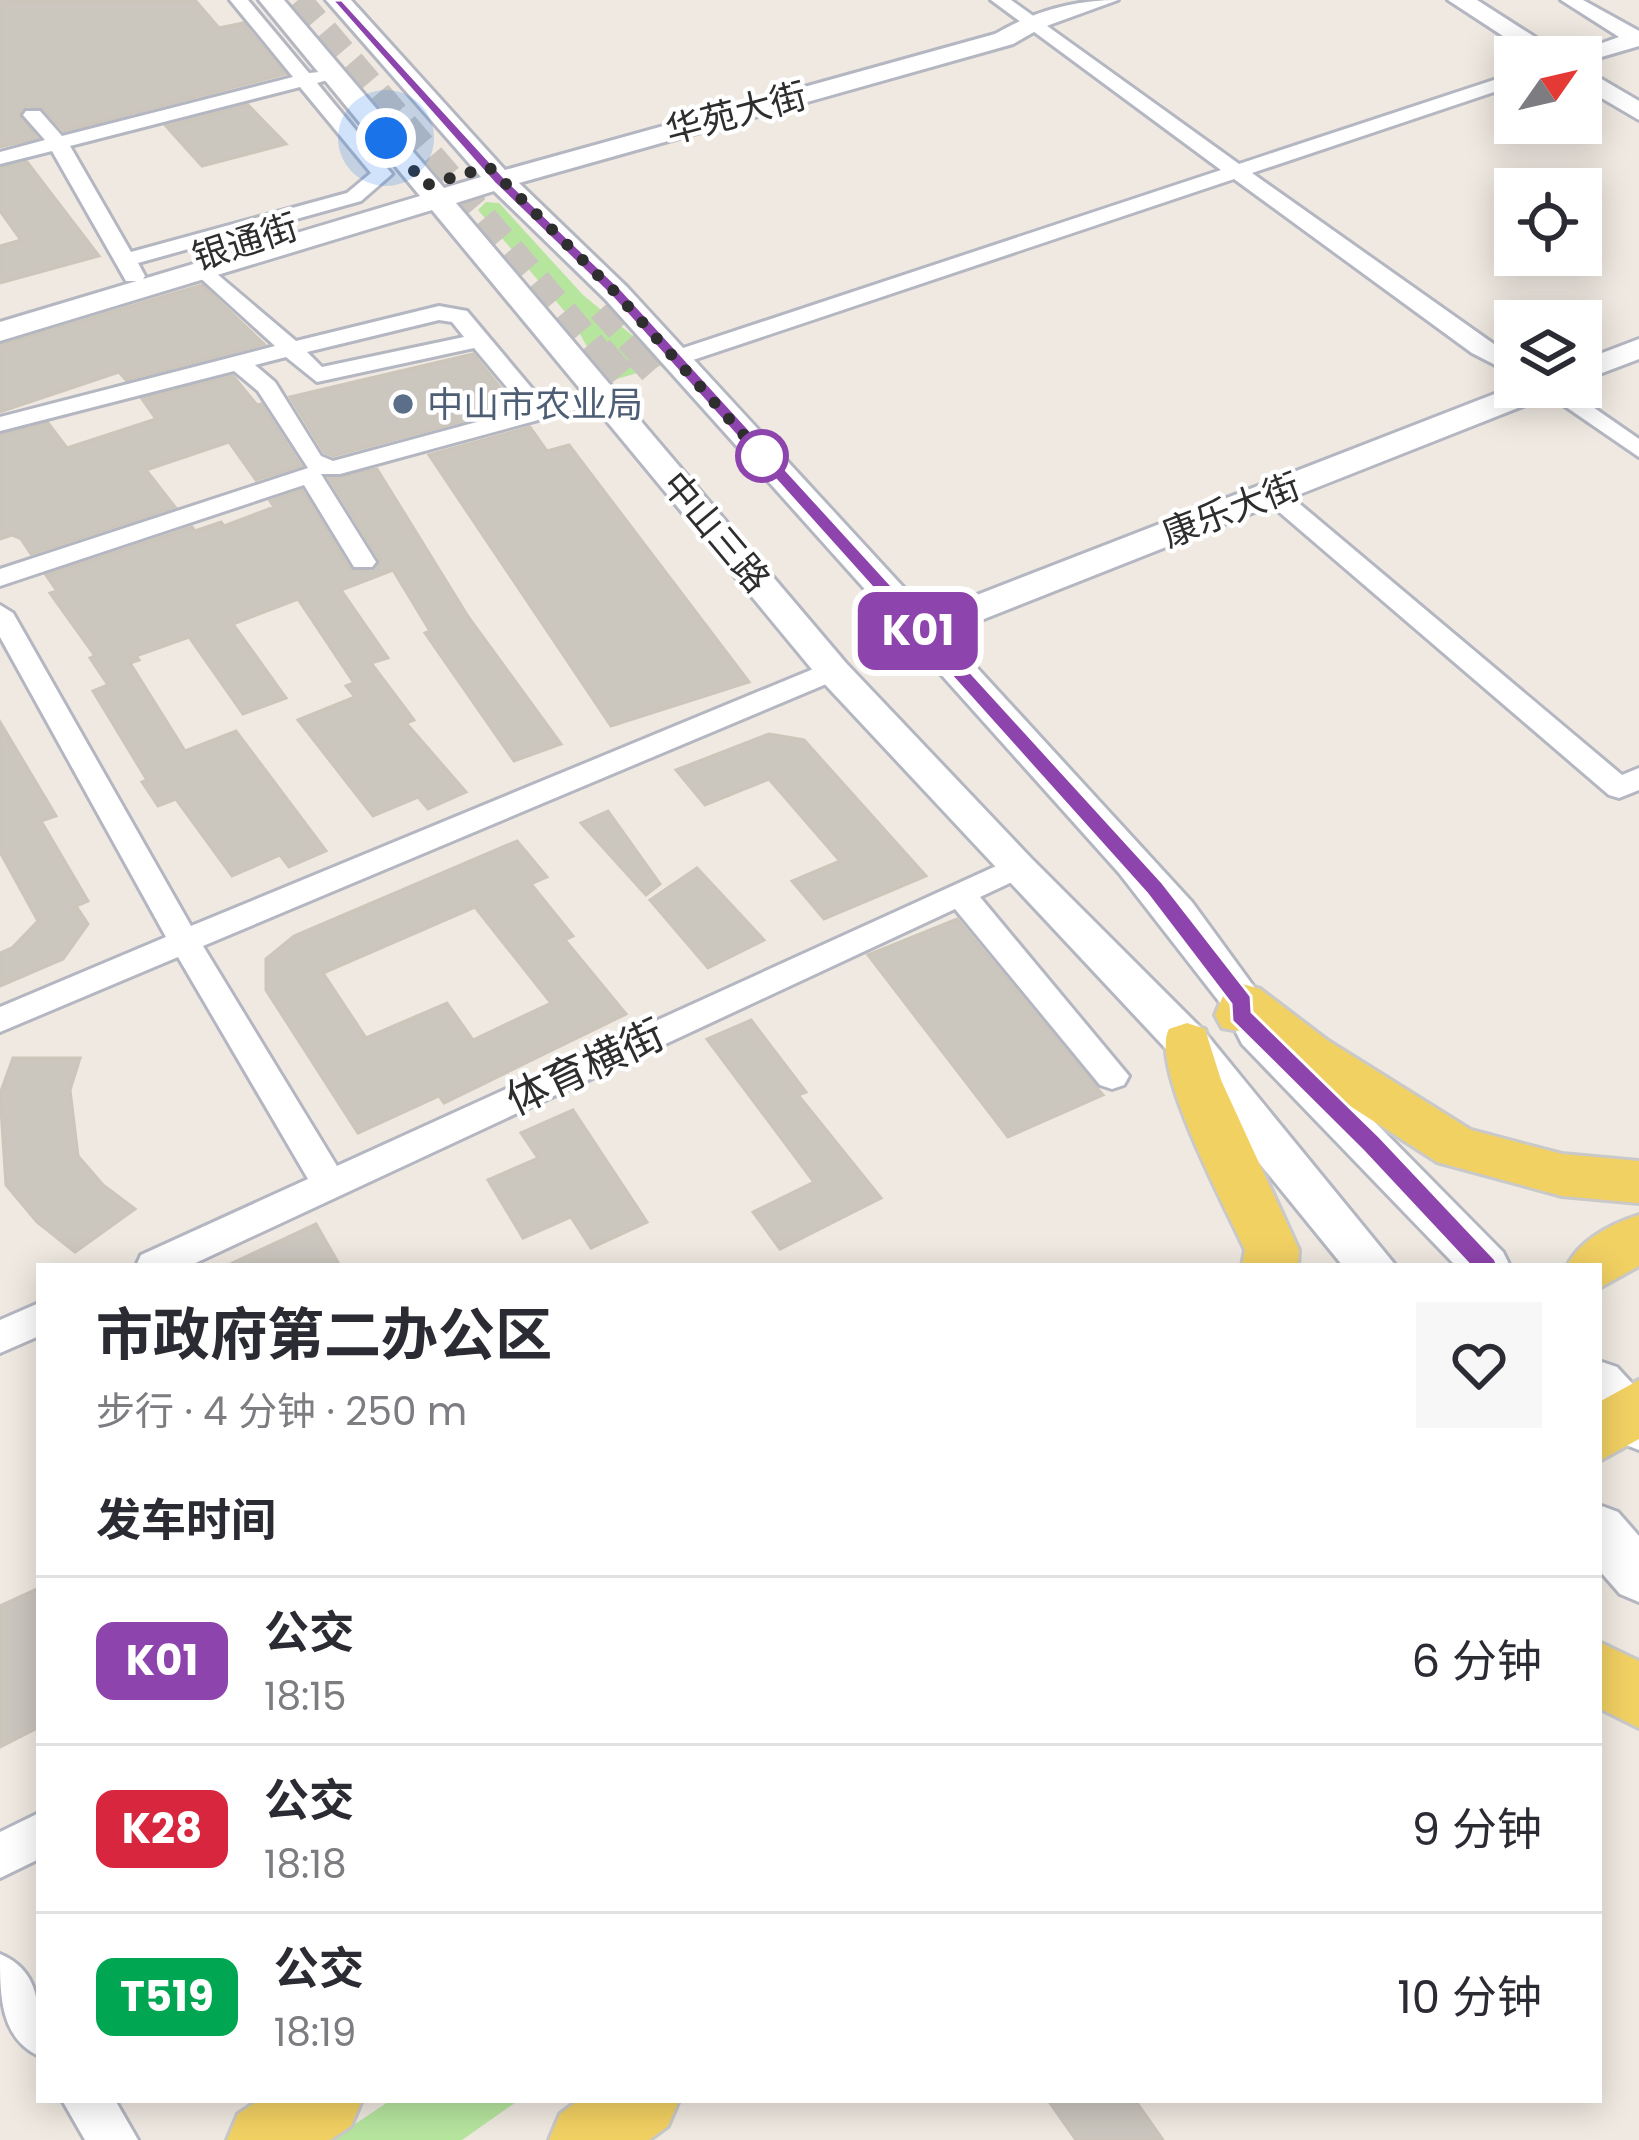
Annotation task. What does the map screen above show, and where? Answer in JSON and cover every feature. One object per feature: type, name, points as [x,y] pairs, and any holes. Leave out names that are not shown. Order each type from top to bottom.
[{"type":"main road","name":"中山三路","points":[[338,0],[494,174],[616,293],[638,376],[833,670],[1016,868],[1187,1042]]},
{"type":"main road","name":"华苑大街","points":[[432,192],[991,26],[1031,23],[1106,0]]},
{"type":"main road","points":[[1460,0],[1519,36]]},
{"type":"main road","points":[[1477,0],[1535,36]]},
{"type":"main road","name":"中山三路","points":[[271,14],[318,77],[432,192],[532,315],[638,376],[919,632],[1177,914],[1241,1008]]},
{"type":"main road","name":"华苑大街","points":[[494,174],[590,153],[1004,39],[1031,23]]},
{"type":"main road","points":[[1602,75],[1639,100]]},
{"type":"main road","points":[[1602,88],[1639,112]]},
{"type":"main road","points":[[590,153],[554,171],[544,182],[548,212],[616,293]]},
{"type":"main road","points":[[0,332],[133,275],[204,268],[432,192]]},
{"type":"main road","name":"银通街","points":[[0,314],[432,192]]},
{"type":"main road","points":[[337,227],[416,222],[448,232],[484,277],[532,315]]},
{"type":"main road","points":[[1602,363],[1639,348]]},
{"type":"main road","name":"中山三路","points":[[638,376],[1483,1263]]},
{"type":"main road","name":"中山三路","points":[[638,376],[1370,1263]]},
{"type":"main road","name":"康乐大街","points":[[919,632],[1494,407]]},
{"type":"main road","points":[[1241,1008],[1456,1147],[1562,1175],[1639,1182]]},
{"type":"main road","points":[[1187,1042],[1196,1080],[1272,1250],[1270,1263]]},
{"type":"main road","points":[[1600,1263],[1639,1237]]},
{"type":"main road","points":[[1602,1533],[1639,1576]]},
{"type":"main road","points":[[1602,1675],[1639,1696]]},
{"type":"main road","points":[[265,2140],[321,2103]]},
{"type":"main road","points":[[586,2140],[638,2103]]},
{"type":"street","points":[[239,0],[271,14]]},
{"type":"street","points":[[1000,0],[1494,356]]},
{"type":"street","points":[[1570,0],[1637,39]]},
{"type":"street","points":[[1602,53],[1637,39]]},
{"type":"street","points":[[0,158],[58,143],[318,77],[382,174],[354,197],[133,275],[58,143],[33,116]]},
{"type":"street","points":[[239,363],[267,387],[312,461],[331,469],[540,412],[1494,86]]},
{"type":"street","points":[[204,268],[317,375]]},
{"type":"street","points":[[0,424],[439,313],[459,316],[540,412]]},
{"type":"street","points":[[267,387],[480,340]]},
{"type":"street","points":[[1577,408],[1639,450]]},
{"type":"street","points":[[0,578],[310,475],[363,562]]},
{"type":"street","points":[[1273,494],[1619,788],[1639,778]]},
{"type":"street","points":[[0,613],[185,942],[330,1185]]},
{"type":"street","points":[[0,1020],[833,670]]},
{"type":"street","name":"体育横街","points":[[161,1263],[1016,868]]},
{"type":"street","points":[[960,894],[1112,1076]]},
{"type":"street","points":[[0,1337],[36,1320]]},
{"type":"street","points":[[0,1856],[36,1837]]},
{"type":"street","points":[[0,1977],[36,2029]]},
{"type":"street","points":[[88,2103],[115,2140]]},
{"type":"green space","points":[[486,202],[499,203],[583,295],[667,364],[607,382],[572,320],[478,210]]},
{"type":"green space","points":[[386,2103],[515,2103],[462,2140],[331,2140]]},
{"type":"building","points":[[0,0],[195,0],[219,28],[243,23],[285,74],[64,131],[43,108],[26,106],[19,115],[37,138],[0,147]]},
{"type":"building","points":[[248,105],[286,144],[202,166],[166,126]]},
{"type":"building","points":[[27,162],[99,256],[0,283],[0,246],[21,240],[0,211],[0,168]]},
{"type":"building","points":[[202,285],[264,344],[126,380],[119,372],[0,412],[0,345]]},
{"type":"building","name":"中山市农业局","points":[[473,354],[516,407],[333,456],[324,452],[290,397]]},
{"type":"building","points":[[233,376],[261,404],[301,466],[256,480],[229,442],[146,470],[175,507],[31,554],[21,539],[12,535],[0,539],[0,435],[48,423],[67,448],[156,419],[142,399]]},
{"type":"building","points":[[530,427],[547,451],[569,445],[749,682],[611,726],[429,455]]},
{"type":"building","points":[[377,469],[469,618],[561,744],[514,761],[425,633],[430,631],[393,570],[341,590],[388,658],[371,663],[414,720],[406,723],[466,792],[428,809],[418,797],[373,816],[298,720],[355,697],[346,686],[354,683],[298,599],[233,624],[286,698],[243,714],[189,637],[136,656],[139,660],[130,663],[185,751],[236,731],[326,851],[289,867],[280,855],[232,876],[176,799],[158,806],[142,782],[147,780],[93,691],[108,685],[90,658],[95,656],[50,593],[57,591],[46,575],[192,527],[195,531],[221,522],[224,526],[274,507],[270,501],[302,490],[350,569],[372,572],[380,560],[329,478]]},
{"type":"building","points":[[0,722],[56,816],[41,821],[88,901],[76,906],[88,924],[63,959],[0,986],[0,953],[12,948],[38,921],[0,852]]},
{"type":"building","points":[[769,734],[804,740],[926,876],[824,919],[792,881],[840,861],[769,779],[705,805],[676,770]]},
{"type":"building","points":[[608,811],[660,884],[646,895],[581,823]]},
{"type":"building","points":[[517,841],[547,877],[531,884],[573,936],[565,940],[626,1014],[444,1103],[439,1096],[358,1133],[266,990],[266,959],[294,936]],"holes":[[[475,907],[551,1003],[473,1040],[447,1003],[366,1038],[323,973]]]},
{"type":"building","points":[[697,868],[764,940],[708,968],[650,900]]},
{"type":"building","points":[[957,919],[1103,1095],[1008,1137],[868,955]]},
{"type":"building","points":[[751,1020],[806,1092],[798,1095],[881,1198],[780,1249],[753,1212],[814,1182],[707,1039]]},
{"type":"building","points":[[13,1058],[80,1058],[70,1090],[78,1156],[103,1185],[135,1209],[75,1252],[37,1222],[6,1185],[0,1094]]},
{"type":"building","points":[[573,1110],[647,1222],[591,1248],[571,1217],[523,1238],[488,1180],[538,1158],[521,1133]]},
{"type":"building","points":[[316,1224],[338,1263],[232,1263]]},
{"type":"building","points":[[36,1589],[36,1729],[0,1747],[0,1606]]},
{"type":"building","points":[[1050,2103],[1137,2103],[1163,2140],[1076,2140]]},
{"type":"tunnel","points":[[298,0],[600,354]]},
{"type":"tunnel","points":[[601,309],[642,354]]},
{"type":"tunnel","points":[[597,351],[621,379]]},
{"type":"tunnel","points":[[639,351],[655,369]]},
{"type":"bus line","name":"K01","points":[[338,0],[499,180],[616,293],[1155,888],[1243,1002],[1240,1015],[1372,1144],[1483,1263]]},
{"type":"place","name":"中山市农业局","points":[[403,404]]},
{"type":"route","points":[[386,138],[426,185],[489,167],[616,293],[767,461],[762,456]]}]
